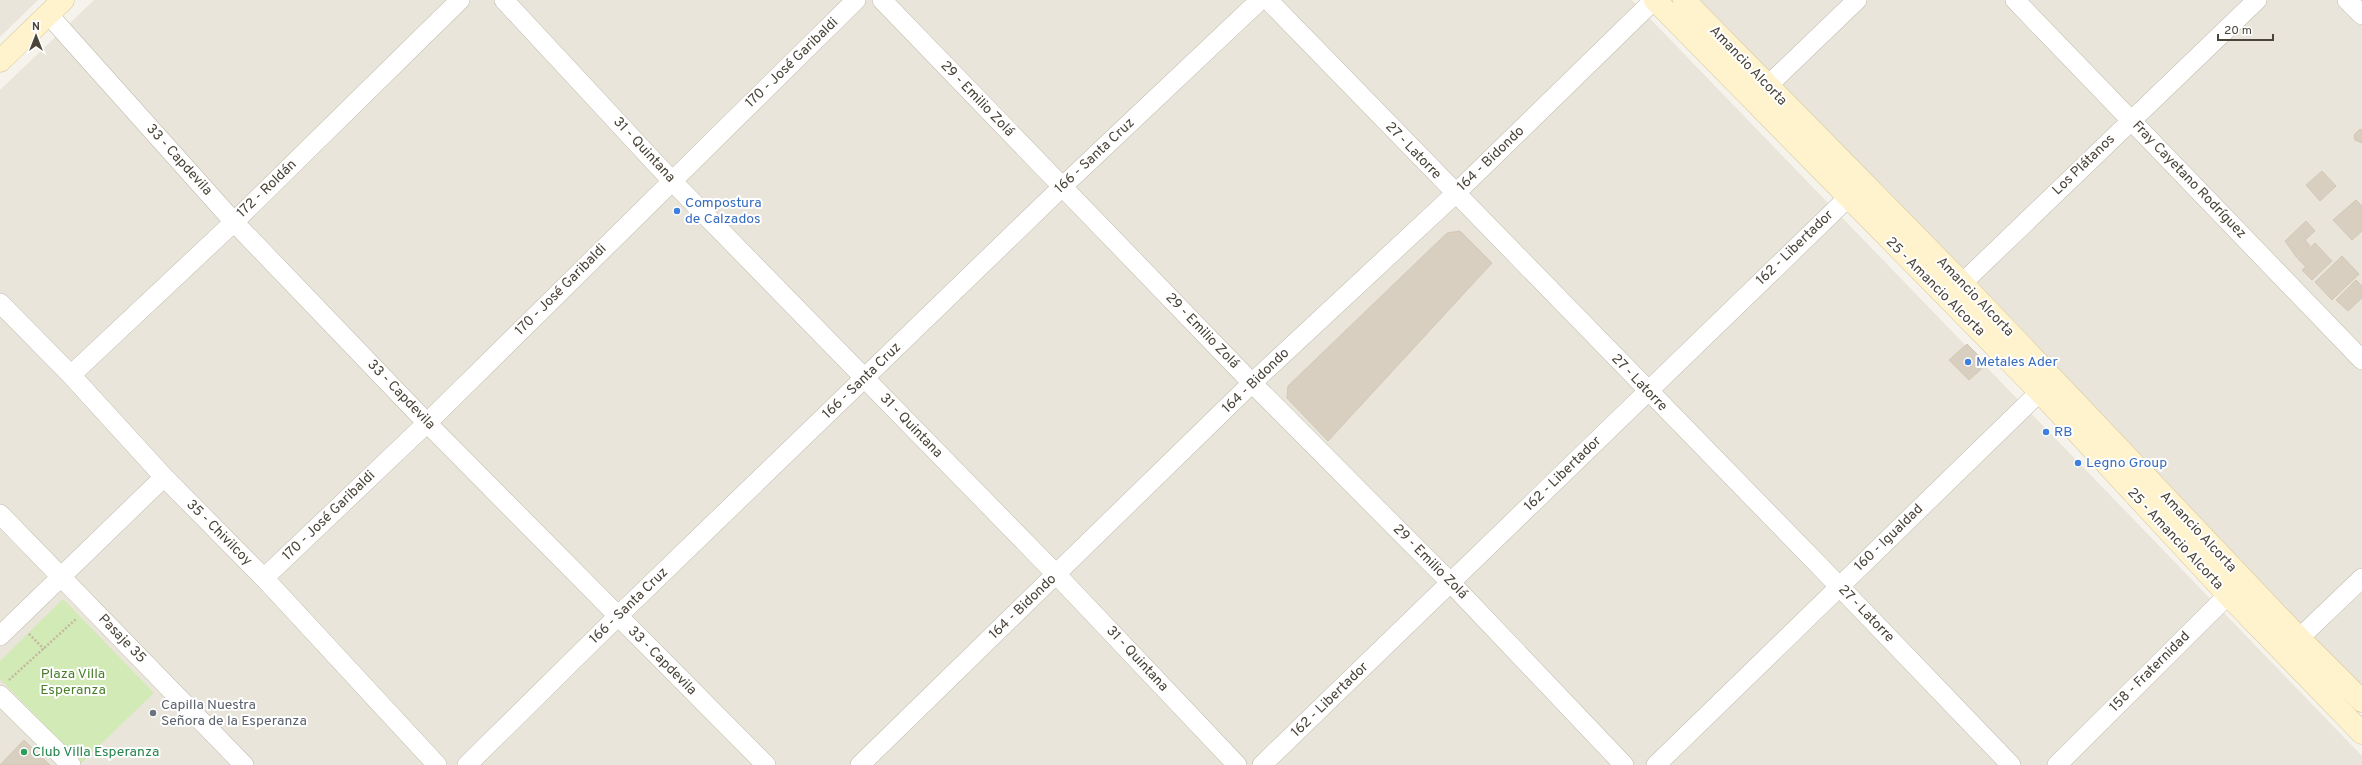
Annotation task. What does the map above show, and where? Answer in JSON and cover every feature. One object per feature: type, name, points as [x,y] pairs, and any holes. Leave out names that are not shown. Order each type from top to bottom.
[{"type":"main road","name":"25 - Amancio Alcorta","points":[[1654,0],[1760,93],[1855,190],[1947,298],[2047,385],[2228,595],[2362,732]]},
{"type":"main road","name":"Amancio Alcorta","points":[[1684,0],[1760,93]]},
{"type":"main road","points":[[0,61],[55,7]]},
{"type":"main road","name":"Amancio Alcorta","points":[[1855,190],[1962,283],[2047,385],[2243,579],[2362,701]]},
{"type":"street","name":"172 - Roldán","points":[[71,375],[234,222],[460,0]]},
{"type":"street","name":"31 - Quintana","points":[[504,0],[672,181],[1057,575],[1237,765]]},
{"type":"street","name":"170 - José Garibaldi","points":[[264,578],[428,423],[856,0]]},
{"type":"street","name":"29 - Emilio Zolá","points":[[882,0],[1252,383],[1451,583],[1624,765]]},
{"type":"street","name":"166 - Santa Cruz","points":[[467,765],[617,616],[865,379],[1062,187],[1260,0]]},
{"type":"street","name":"27 - Latorre","points":[[1268,0],[1455,194],[1839,586],[2011,765]]},
{"type":"street","name":"164 - Bidondo","points":[[860,765],[1057,575],[1252,383],[1455,194],[1654,0]]},
{"type":"street","points":[[1760,93],[1857,0]]},
{"type":"street","name":"Fray Cayetano Rodríguez","points":[[2015,0],[2362,360]]},
{"type":"street","name":"Los Plátanos","points":[[1947,298],[2131,119],[2257,0]]},
{"type":"street","points":[[2347,0],[2362,16]]},
{"type":"street","name":"33 - Capdevila","points":[[55,7],[234,222],[617,616],[766,765]]},
{"type":"street","name":"162 - Libertador","points":[[1262,765],[1855,190]]},
{"type":"street","name":"35 - Chivilcoy","points":[[0,302],[71,375],[164,477],[264,578],[438,765]]},
{"type":"street","name":"160 - Igualdad","points":[[1656,765],[2047,385]]},
{"type":"street","points":[[0,636],[164,477]]},
{"type":"street","name":"Pasaje 35","points":[[0,514],[244,765]]},
{"type":"street","points":[[2284,653],[2362,578]]},
{"type":"street","name":"158 - Fraternidad","points":[[2057,765],[2243,579]]},
{"type":"street","points":[[3,690],[71,765]]},
{"type":"path","points":[[3,690],[90,606]]},
{"type":"shaded area","points":[[0,0],[38,0],[0,37]]},
{"type":"shaded area","points":[[94,0],[1632,0],[2362,756],[2362,765],[0,765],[0,90]]},
{"type":"shaded area","points":[[1700,0],[2362,0],[2362,687]]},
{"type":"green space","name":"Plaza Villa Esperanza","points":[[63,599],[154,693],[81,763],[0,679],[0,661]]},
{"type":"building","points":[[2360,129],[2362,130],[2362,143],[2355,140],[2354,135]]},
{"type":"building","points":[[2322,171],[2336,186],[2320,201],[2306,185]]},
{"type":"building","points":[[2356,200],[2362,206],[2362,231],[2352,240],[2333,220]]},
{"type":"building","points":[[2306,221],[2315,231],[2305,240],[2310,246],[2297,258],[2285,241]]},
{"type":"building","points":[[1460,231],[1492,263],[1328,441],[1287,398],[1288,386],[1447,233]]},
{"type":"building","points":[[2315,243],[2332,261],[2312,280],[2302,270],[2306,267],[2298,259]]},
{"type":"building","points":[[2342,256],[2359,274],[2332,300],[2315,282]]},
{"type":"building","points":[[2356,280],[2362,286],[2362,298],[2348,311],[2336,300]]},
{"type":"building","name":"Metales Ader","points":[[1967,344],[1987,364],[1969,380],[1949,360]]},
{"type":"building","name":"Club Villa Esperanza","points":[[24,740],[50,765],[0,765]]},
{"type":"place","name":"Compostura de Calzados","points":[[677,211]]},
{"type":"place","name":"Metales Ader","points":[[1968,362]]},
{"type":"place","name":"RB","points":[[2046,432]]},
{"type":"place","name":"Legno Group","points":[[2078,463]]},
{"type":"place","name":"Capilla Nuestra Señora de la Esperanza","points":[[153,713]]},
{"type":"place","name":"Club Villa Esperanza","points":[[24,752]]}]
